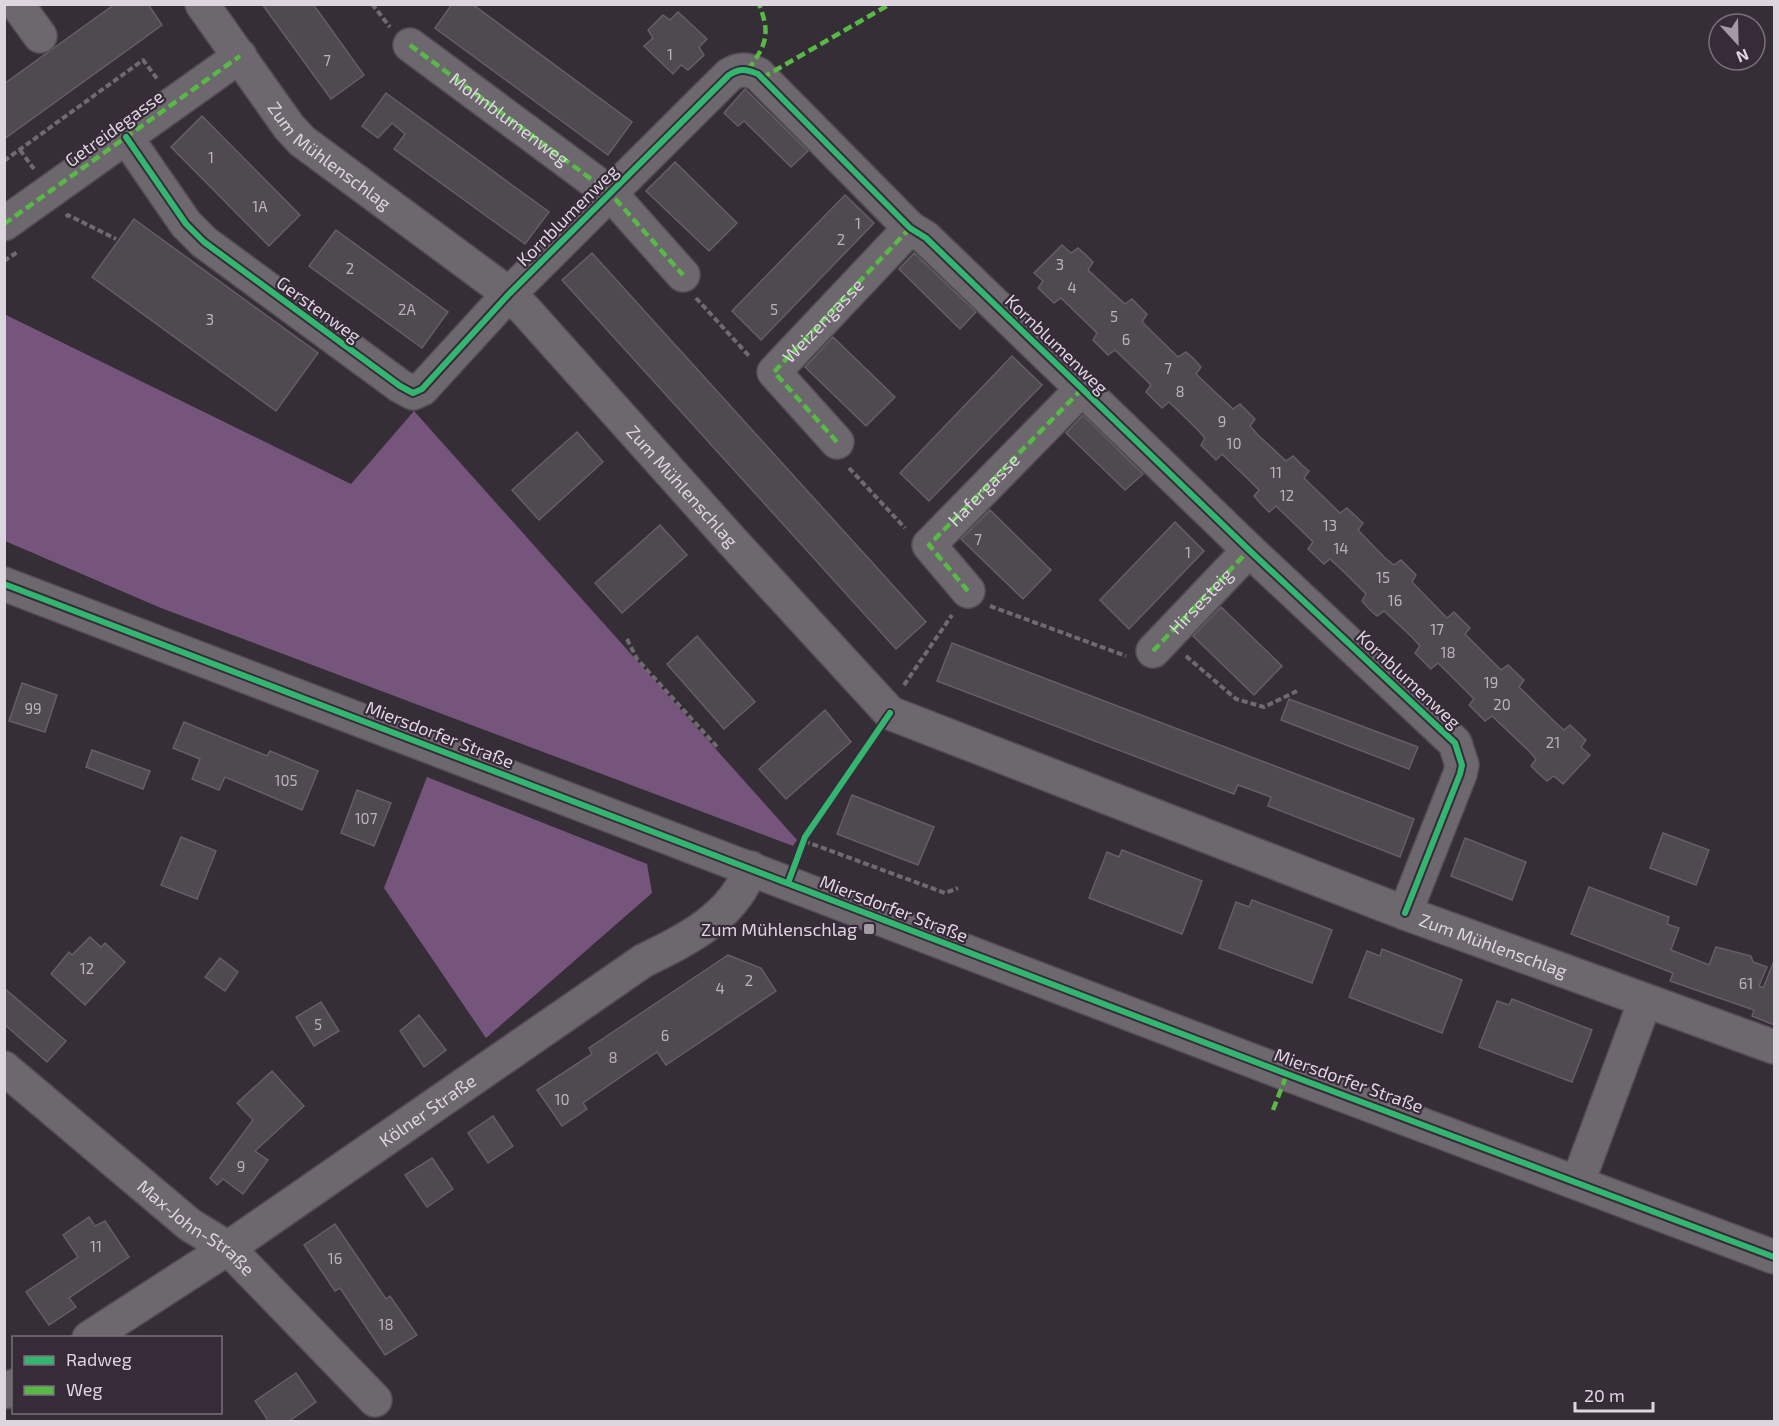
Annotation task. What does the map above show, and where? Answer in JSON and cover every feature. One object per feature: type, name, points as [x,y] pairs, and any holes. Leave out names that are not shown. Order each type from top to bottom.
[{"type":"street","points":[[17,4],[40,36]]},
{"type":"street","name":"Zum Mühlenschlag","points":[[202,4],[289,127],[302,141],[509,294],[890,713],[1405,913],[1774,1047]]},
{"type":"street","name":"Mohnblumenweg","points":[[410,45],[610,193],[683,275]]},
{"type":"street","name":"Getreidegasse","points":[[14,236],[126,137],[240,56]]},
{"type":"street","name":"Kornblumenweg","points":[[509,294],[729,75],[738,69],[758,74],[910,228],[926,238],[1081,390],[1455,743],[1460,752],[1460,774],[1405,913]]},
{"type":"street","name":"Gerstenweg","points":[[126,137],[186,224],[204,242],[392,381],[413,393],[423,388],[509,294]]},
{"type":"street","name":"Weizengasse","points":[[837,442],[774,372],[910,228]]},
{"type":"street","name":"Hafergasse","points":[[929,544],[1081,390]]},
{"type":"street","points":[[929,544],[968,591]]},
{"type":"street","name":"Hirsesteig","points":[[1159,644],[1249,550]]},
{"type":"street","name":"Miersdorfer Straße","points":[[4,584],[1774,1257]]},
{"type":"street","name":"Kölner Straße","points":[[92,1336],[228,1248],[643,961],[708,925],[730,905],[743,888],[751,868]]},
{"type":"street","points":[[1578,1182],[1646,1000]]},
{"type":"street","name":"Max-John-Straße","points":[[4,1068],[190,1226],[228,1248],[375,1400]]},
{"type":"path","points":[[4,161],[143,60],[175,102]]},
{"type":"path","points":[[59,222],[68,215],[116,239]]},
{"type":"path","points":[[4,261],[14,236]]},
{"type":"path","points":[[683,275],[687,288],[763,371],[774,372]]},
{"type":"path","points":[[837,442],[835,453],[918,542],[929,544]]},
{"type":"path","points":[[890,713],[899,693],[968,591],[980,603],[1126,656],[1143,656],[1159,644],[1236,699],[1264,707],[1297,691]]},
{"type":"path","points":[[627,639],[638,659],[719,749]]},
{"type":"path","points":[[804,841],[945,893],[958,888]]},
{"type":"shaded area","points":[[4,314],[351,484],[414,411],[797,840],[793,846],[161,608],[5,541]]},
{"type":"shaded area","points":[[427,777],[647,864],[652,893],[486,1038],[384,888]]},
{"type":"building","points":[[115,4],[148,4],[162,25],[4,139],[4,84]]},
{"type":"building","points":[[262,4],[313,4],[364,75],[331,99]]},
{"type":"building","points":[[452,4],[472,4],[632,122],[608,155],[435,28]]},
{"type":"building","points":[[678,12],[707,39],[699,47],[704,55],[688,70],[681,65],[673,74],[644,46],[653,38],[648,30],[663,15],[670,20]]},
{"type":"building","points":[[745,89],[808,151],[791,167],[744,121],[738,126],[724,113]]},
{"type":"building","points":[[386,93],[549,212],[525,244],[394,149],[405,134],[392,123],[378,138],[362,126]]},
{"type":"building","points":[[202,116],[300,215],[269,246],[171,147]]},
{"type":"building","points":[[675,162],[737,223],[709,251],[646,191]]},
{"type":"building","points":[[845,195],[874,223],[761,340],[732,311]]},
{"type":"building","points":[[134,219],[318,353],[276,411],[92,277]]},
{"type":"building","points":[[336,230],[448,312],[422,348],[309,266]]},
{"type":"building","points":[[1062,245],[1071,253],[1078,248],[1086,255],[1093,262],[1088,270],[1125,304],[1132,299],[1147,314],[1142,322],[1178,357],[1186,352],[1194,359],[1201,367],[1196,374],[1233,409],[1240,404],[1255,419],[1250,426],[1258,435],[1286,461],[1293,456],[1309,471],[1304,478],[1340,513],[1347,508],[1363,523],[1358,530],[1385,558],[1394,565],[1401,560],[1416,575],[1412,582],[1447,618],[1454,612],[1470,628],[1465,634],[1501,670],[1508,665],[1524,680],[1519,687],[1555,722],[1564,730],[1570,725],[1586,740],[1581,747],[1590,755],[1563,784],[1554,776],[1547,781],[1539,774],[1531,766],[1536,759],[1528,750],[1492,716],[1485,721],[1469,705],[1474,699],[1438,663],[1431,669],[1415,653],[1420,646],[1412,637],[1384,611],[1377,616],[1369,609],[1362,601],[1366,594],[1330,559],[1324,564],[1308,549],[1313,542],[1276,506],[1269,512],[1254,496],[1259,490],[1250,481],[1222,454],[1216,460],[1201,445],[1205,438],[1197,429],[1169,402],[1162,408],[1146,392],[1151,385],[1115,350],[1108,355],[1093,340],[1097,333],[1061,298],[1054,303],[1038,288],[1043,281],[1034,273]]},
{"type":"building","points":[[592,253],[926,622],[896,649],[562,280]]},
{"type":"building","points":[[914,253],[976,312],[960,329],[899,269]]},
{"type":"building","points":[[833,337],[895,397],[866,426],[805,367]]},
{"type":"building","points":[[1012,356],[1042,385],[929,501],[900,473]]},
{"type":"building","points":[[1083,415],[1143,474],[1125,490],[1066,433]]},
{"type":"building","points":[[577,432],[603,462],[539,520],[512,490]]},
{"type":"building","points":[[990,510],[1051,570],[1023,599],[961,539]]},
{"type":"building","points":[[1175,522],[1204,551],[1129,629],[1100,600]]},
{"type":"building","points":[[660,525],[687,555],[622,613],[595,583]]},
{"type":"building","points":[[1221,607],[1282,666],[1254,695],[1193,636]]},
{"type":"building","points":[[697,636],[755,702],[724,729],[667,664]]},
{"type":"building","points":[[952,643],[1414,819],[1400,857],[1268,806],[1271,797],[1238,785],[1234,794],[937,681]]},
{"type":"building","points":[[22,683],[57,695],[45,732],[9,721]]},
{"type":"building","points":[[1289,699],[1418,747],[1409,769],[1281,720]]},
{"type":"building","points":[[825,710],[851,742],[786,799],[759,769]]},
{"type":"building","points":[[184,722],[267,756],[270,751],[318,771],[302,810],[225,777],[219,790],[192,779],[200,759],[173,748]]},
{"type":"building","points":[[92,750],[150,771],[143,789],[86,767]]},
{"type":"building","points":[[357,790],[391,803],[374,846],[341,833]]},
{"type":"building","points":[[852,795],[934,827],[918,865],[837,834]]},
{"type":"building","points":[[1663,833],[1709,850],[1696,885],[1650,868]]},
{"type":"building","points":[[181,837],[216,851],[197,899],[161,885]]},
{"type":"building","points":[[1465,838],[1526,862],[1512,900],[1451,876]]},
{"type":"building","points":[[1122,850],[1202,881],[1182,934],[1089,898],[1107,852],[1119,857]]},
{"type":"building","points":[[1589,887],[1669,917],[1667,924],[1679,928],[1671,950],[1709,965],[1716,947],[1751,956],[1753,962],[1767,967],[1759,986],[1763,988],[1774,961],[1774,1025],[1752,1016],[1754,1010],[1670,981],[1673,973],[1571,934]]},
{"type":"building","points":[[1252,900],[1332,930],[1312,983],[1219,948],[1236,902],[1249,907]]},
{"type":"building","points":[[90,937],[101,947],[105,943],[125,962],[85,1005],[51,974],[69,952],[72,955]]},
{"type":"building","points":[[1382,949],[1462,980],[1442,1033],[1349,997],[1367,951],[1380,956]]},
{"type":"building","points":[[728,955],[761,968],[776,991],[666,1065],[657,1052],[583,1103],[587,1109],[562,1126],[537,1090],[592,1054],[589,1048]]},
{"type":"building","points":[[220,958],[238,972],[225,991],[205,977]]},
{"type":"building","points":[[4,988],[66,1041],[47,1062],[4,1024]]},
{"type":"building","points":[[1512,999],[1592,1030],[1572,1082],[1479,1047],[1497,1001],[1509,1005]]},
{"type":"building","points":[[321,1002],[339,1031],[314,1046],[296,1017]]},
{"type":"building","points":[[419,1015],[446,1050],[424,1067],[400,1031]]},
{"type":"building","points":[[272,1071],[304,1106],[255,1151],[268,1160],[243,1194],[223,1179],[217,1185],[210,1178],[253,1120],[237,1103]]},
{"type":"building","points":[[493,1116],[513,1146],[488,1163],[468,1133]]},
{"type":"building","points":[[432,1158],[453,1189],[427,1207],[405,1175]]},
{"type":"building","points":[[89,1217],[95,1226],[105,1221],[129,1257],[69,1298],[76,1307],[49,1325],[26,1292],[78,1257],[63,1235]]},
{"type":"building","points":[[335,1224],[386,1299],[390,1296],[417,1335],[385,1355],[340,1288],[335,1291],[304,1245]]},
{"type":"building","points":[[296,1373],[316,1402],[288,1422],[269,1422],[255,1401]]},
{"type":"marked path","points":[[748,70],[759,54],[765,39],[765,24],[759,4]]},
{"type":"marked path","points":[[762,78],[890,4]]},
{"type":"marked path","points":[[410,45],[610,193],[683,275]]},
{"type":"marked path","points":[[4,224],[240,56]]},
{"type":"marked path","points":[[837,442],[774,372],[910,228]]},
{"type":"marked path","points":[[968,591],[929,545],[1081,390]]},
{"type":"marked path","points":[[1153,651],[1249,550]]},
{"type":"marked path","points":[[1273,1110],[1287,1074]]},
{"type":"cycle path","points":[[126,137],[186,224],[204,242],[400,386],[413,393],[422,389],[509,294],[729,75],[743,70],[758,74],[910,228],[926,238],[1249,550],[1455,743],[1462,765],[1460,774],[1405,913]]},
{"type":"cycle path","points":[[4,584],[1287,1074],[1774,1257]]},
{"type":"cycle path","points":[[788,883],[805,837],[890,713]]},
{"type":"place","name":"Zum Mühlenschlag","points":[[869,929]]}]
